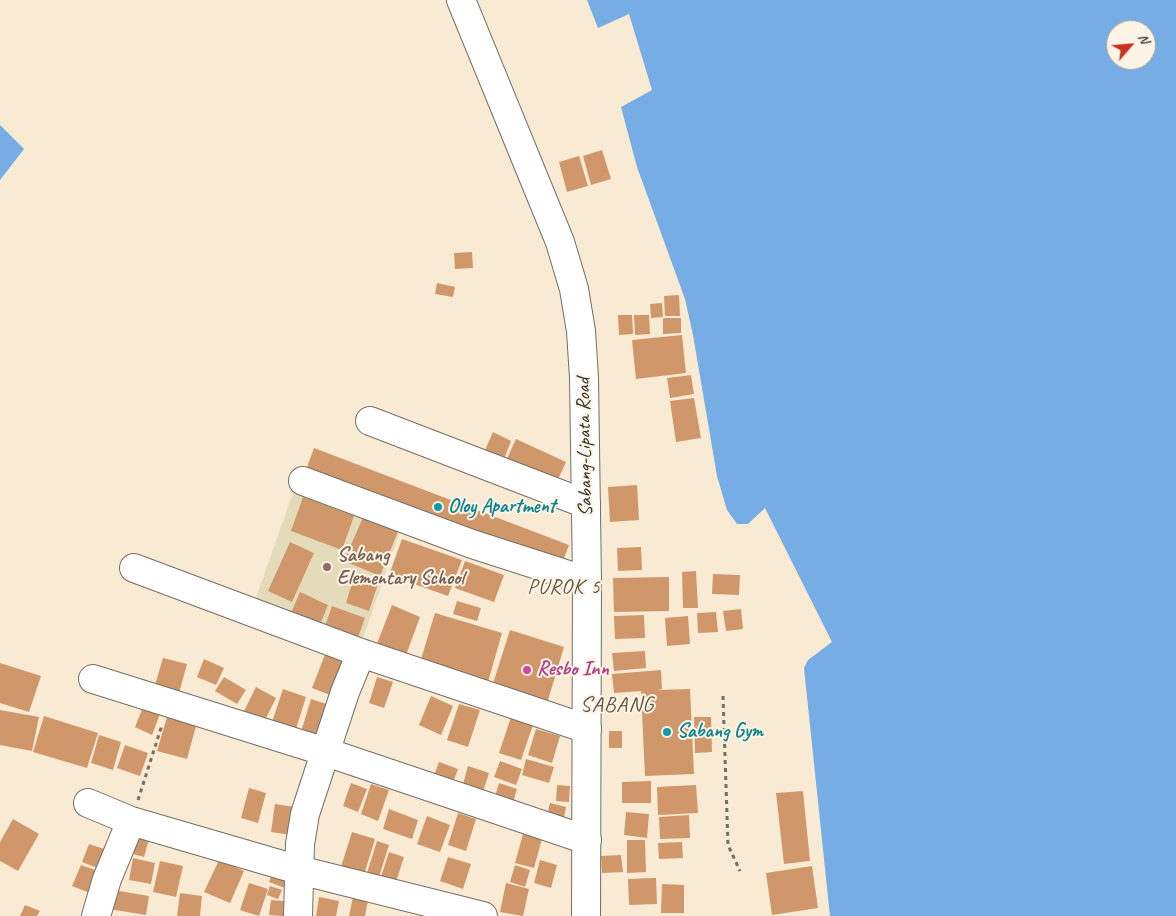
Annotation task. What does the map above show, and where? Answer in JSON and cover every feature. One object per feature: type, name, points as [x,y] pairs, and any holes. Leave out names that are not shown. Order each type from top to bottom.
[{"type":"street","name":"Sabang-Lipata Road","points":[[461,0],[560,242],[574,289],[581,331],[584,378],[587,581],[586,916]]},
{"type":"street","points":[[370,422],[586,504]]},
{"type":"street","points":[[303,481],[472,544],[587,581]]},
{"type":"street","points":[[134,568],[361,653],[587,729]]},
{"type":"street","points":[[298,916],[300,844],[305,814],[345,692],[361,653]]},
{"type":"street","points":[[93,679],[326,752],[587,840]]},
{"type":"street","points":[[88,803],[131,820],[299,870],[483,916]]},
{"type":"street","points":[[96,916],[107,879],[131,820]]},
{"type":"path","points":[[723,696],[728,845],[740,871]]},
{"type":"path","points":[[131,820],[169,703]]},
{"type":"shaded area","name":"Sabang Elementary School","points":[[295,487],[402,525],[360,647],[252,609]]},
{"type":"water","points":[[587,0],[1176,0],[1176,916],[830,916],[804,668],[808,660],[832,642],[765,508],[748,524],[737,524],[727,510],[717,476],[685,299],[637,167],[621,107],[652,90],[629,14],[598,28]]},
{"type":"water","points":[[0,125],[24,149],[0,180]]},
{"type":"building","points":[[602,150],[611,179],[591,185],[583,156]]},
{"type":"building","points":[[579,156],[588,186],[567,192],[559,162]]},
{"type":"building","points":[[472,252],[473,268],[455,269],[454,253]]},
{"type":"building","points":[[437,283],[455,287],[453,297],[435,294]]},
{"type":"building","points":[[679,295],[680,316],[665,316],[664,296]]},
{"type":"building","points":[[662,303],[663,317],[651,318],[650,304]]},
{"type":"building","points":[[618,315],[632,315],[633,334],[619,335]]},
{"type":"building","points":[[634,315],[649,315],[650,334],[635,335]]},
{"type":"building","points":[[663,318],[681,318],[681,333],[663,334]]},
{"type":"building","points":[[682,335],[686,373],[636,379],[632,340]]},
{"type":"building","points":[[691,375],[694,394],[670,398],[667,378]]},
{"type":"building","points":[[694,398],[701,438],[676,442],[670,401]]},
{"type":"building","points":[[493,432],[511,441],[502,464],[483,455]]},
{"type":"building","points":[[516,439],[566,462],[554,488],[504,465]]},
{"type":"building","name":"Oloy Apartment","points":[[314,448],[569,545],[561,566],[306,470]]},
{"type":"building","points":[[637,485],[639,520],[610,522],[608,487]]},
{"type":"building","points":[[303,497],[354,516],[342,550],[291,531]]},
{"type":"building","points":[[364,515],[399,529],[380,576],[344,561]]},
{"type":"building","points":[[402,539],[462,560],[448,596],[389,575]]},
{"type":"building","points":[[290,542],[314,553],[292,602],[268,591]]},
{"type":"building","points":[[641,547],[642,570],[618,571],[617,548]]},
{"type":"building","points":[[465,561],[504,575],[494,602],[455,588]]},
{"type":"building","points":[[696,571],[698,608],[683,608],[682,572]]},
{"type":"building","points":[[355,574],[379,581],[369,611],[346,603]]},
{"type":"building","points":[[713,574],[740,575],[739,595],[712,594]]},
{"type":"building","points":[[669,577],[669,611],[614,612],[613,578]]},
{"type":"building","points":[[300,592],[328,605],[317,632],[288,620]]},
{"type":"building","points":[[457,601],[481,608],[477,621],[453,614]]},
{"type":"building","points":[[392,605],[420,617],[405,658],[376,646]]},
{"type":"building","points":[[332,606],[365,618],[356,643],[323,632]]},
{"type":"building","points":[[741,609],[743,629],[726,631],[723,611]]},
{"type":"building","points":[[716,612],[718,632],[698,633],[697,613]]},
{"type":"building","points":[[435,613],[502,633],[486,689],[418,669]]},
{"type":"building","points":[[644,615],[645,638],[615,639],[614,616]]},
{"type":"building","points":[[688,616],[690,644],[667,646],[665,618]]},
{"type":"building","name":"Resbo Inn","points":[[510,630],[564,647],[545,710],[490,693]]},
{"type":"building","points":[[645,651],[646,668],[614,671],[612,653]]},
{"type":"building","points":[[326,652],[351,661],[338,698],[312,688]]},
{"type":"building","points":[[163,658],[187,664],[179,693],[155,685]]},
{"type":"building","points":[[204,659],[224,668],[216,685],[197,677]]},
{"type":"building","points":[[0,663],[41,676],[29,712],[0,703]]},
{"type":"building","name":"Sabang Gym","points":[[661,670],[662,689],[657,690],[690,689],[694,774],[645,776],[641,691],[614,693],[612,674]]},
{"type":"building","points":[[224,677],[246,690],[237,704],[215,691]]},
{"type":"building","points":[[377,677],[393,682],[384,708],[369,703]]},
{"type":"building","points":[[256,687],[276,698],[264,722],[244,711]]},
{"type":"building","points":[[283,689],[306,697],[296,729],[272,722]]},
{"type":"building","points":[[431,696],[453,706],[441,735],[419,725]]},
{"type":"building","points":[[311,699],[339,708],[328,741],[301,732]]},
{"type":"building","points":[[459,704],[480,710],[468,747],[447,740]]},
{"type":"building","points":[[143,707],[160,714],[152,735],[135,727]]},
{"type":"building","points":[[170,707],[199,715],[187,759],[157,751]]},
{"type":"building","points":[[0,710],[39,717],[32,751],[0,745]]},
{"type":"building","points":[[44,716],[98,733],[87,768],[33,752]]},
{"type":"building","points":[[511,717],[533,725],[521,760],[499,753]]},
{"type":"building","points":[[694,717],[711,717],[712,752],[695,753]]},
{"type":"building","points":[[536,729],[560,736],[552,763],[528,755]]},
{"type":"building","points":[[609,731],[622,731],[622,748],[609,748]]},
{"type":"building","points":[[99,735],[121,742],[113,770],[91,763]]},
{"type":"building","points":[[125,745],[148,753],[140,776],[117,768]]},
{"type":"building","points":[[526,759],[554,767],[549,783],[522,775]]},
{"type":"building","points":[[500,761],[522,769],[516,785],[494,777]]},
{"type":"building","points":[[439,762],[458,769],[451,788],[432,781]]},
{"type":"building","points":[[468,766],[489,773],[482,795],[462,788]]},
{"type":"building","points":[[651,781],[651,803],[622,803],[622,782]]},
{"type":"building","points":[[351,783],[367,789],[358,812],[343,806]]},
{"type":"building","points":[[499,783],[517,789],[512,806],[494,800]]},
{"type":"building","points":[[371,784],[389,790],[378,821],[361,814]]},
{"type":"building","points":[[557,785],[570,786],[569,802],[556,801]]},
{"type":"building","points":[[696,785],[698,813],[658,815],[657,787]]},
{"type":"building","points":[[249,788],[266,793],[258,823],[241,818]]},
{"type":"building","points":[[803,791],[810,861],[784,864],[776,793]]},
{"type":"building","points":[[550,803],[566,807],[563,823],[546,819]]},
{"type":"building","points":[[275,804],[295,807],[291,835],[271,832]]},
{"type":"building","points":[[389,809],[418,820],[412,839],[383,829]]},
{"type":"building","points":[[626,812],[649,814],[647,838],[624,835]]},
{"type":"building","points":[[458,813],[476,819],[466,851],[448,845]]},
{"type":"building","points":[[689,815],[690,838],[660,839],[659,817]]},
{"type":"building","points":[[427,816],[450,825],[440,852],[417,844]]},
{"type":"building","points":[[13,819],[39,834],[18,871],[0,861],[0,842]]},
{"type":"building","points":[[352,832],[375,839],[363,878],[340,870]]},
{"type":"building","points":[[523,834],[542,839],[534,868],[515,863]]},
{"type":"building","points":[[134,835],[149,839],[144,857],[129,853]]},
{"type":"building","points":[[627,840],[645,840],[646,872],[627,873]]},
{"type":"building","points":[[377,841],[389,845],[378,880],[366,876]]},
{"type":"building","points":[[682,842],[683,858],[659,859],[658,843]]},
{"type":"building","points":[[89,844],[107,850],[100,869],[82,862]]},
{"type":"building","points":[[389,852],[404,857],[395,885],[380,880]]},
{"type":"building","points":[[621,855],[623,872],[602,873],[601,856]]},
{"type":"building","points":[[448,857],[471,864],[463,889],[440,881]]},
{"type":"building","points":[[133,858],[155,863],[151,884],[129,880]]},
{"type":"building","points":[[219,860],[244,871],[230,903],[204,892]]},
{"type":"building","points":[[540,860],[557,865],[551,888],[534,883]]},
{"type":"building","points":[[160,861],[183,866],[176,897],[153,892]]},
{"type":"building","points":[[81,865],[98,871],[90,893],[72,886]]},
{"type":"building","points":[[515,865],[530,870],[525,887],[510,882]]},
{"type":"building","points":[[812,866],[818,908],[772,915],[766,873]]},
{"type":"building","points":[[272,874],[288,879],[285,888],[269,882]]},
{"type":"building","points":[[656,878],[657,904],[629,905],[628,879]]},
{"type":"building","points":[[249,883],[268,889],[259,916],[240,910]]},
{"type":"building","points":[[506,883],[529,889],[523,916],[500,912]]},
{"type":"building","points":[[662,884],[684,885],[684,913],[661,913]]},
{"type":"building","points":[[270,886],[282,890],[278,899],[267,895]]},
{"type":"building","points":[[113,890],[149,896],[146,915],[109,909]]},
{"type":"building","points":[[180,893],[202,896],[200,916],[177,916]]},
{"type":"building","points":[[319,897],[339,901],[336,916],[316,916]]},
{"type":"building","points":[[353,897],[368,901],[365,916],[349,916]]},
{"type":"building","points":[[271,900],[284,901],[283,916],[269,915]]},
{"type":"building","points":[[25,905],[40,911],[37,916],[20,916]]},
{"type":"place","name":"Oloy Apartment","points":[[438,507]]},
{"type":"place","name":"Sabang Elementary School","points":[[327,567]]},
{"type":"place","name":"Resbo Inn","points":[[527,670]]},
{"type":"place","name":"Sabang Gym","points":[[667,732]]},
{"type":"district","name":"PUROK 5","points":[[564,587]]},
{"type":"district","name":"SABANG","points":[[617,705]]}]
